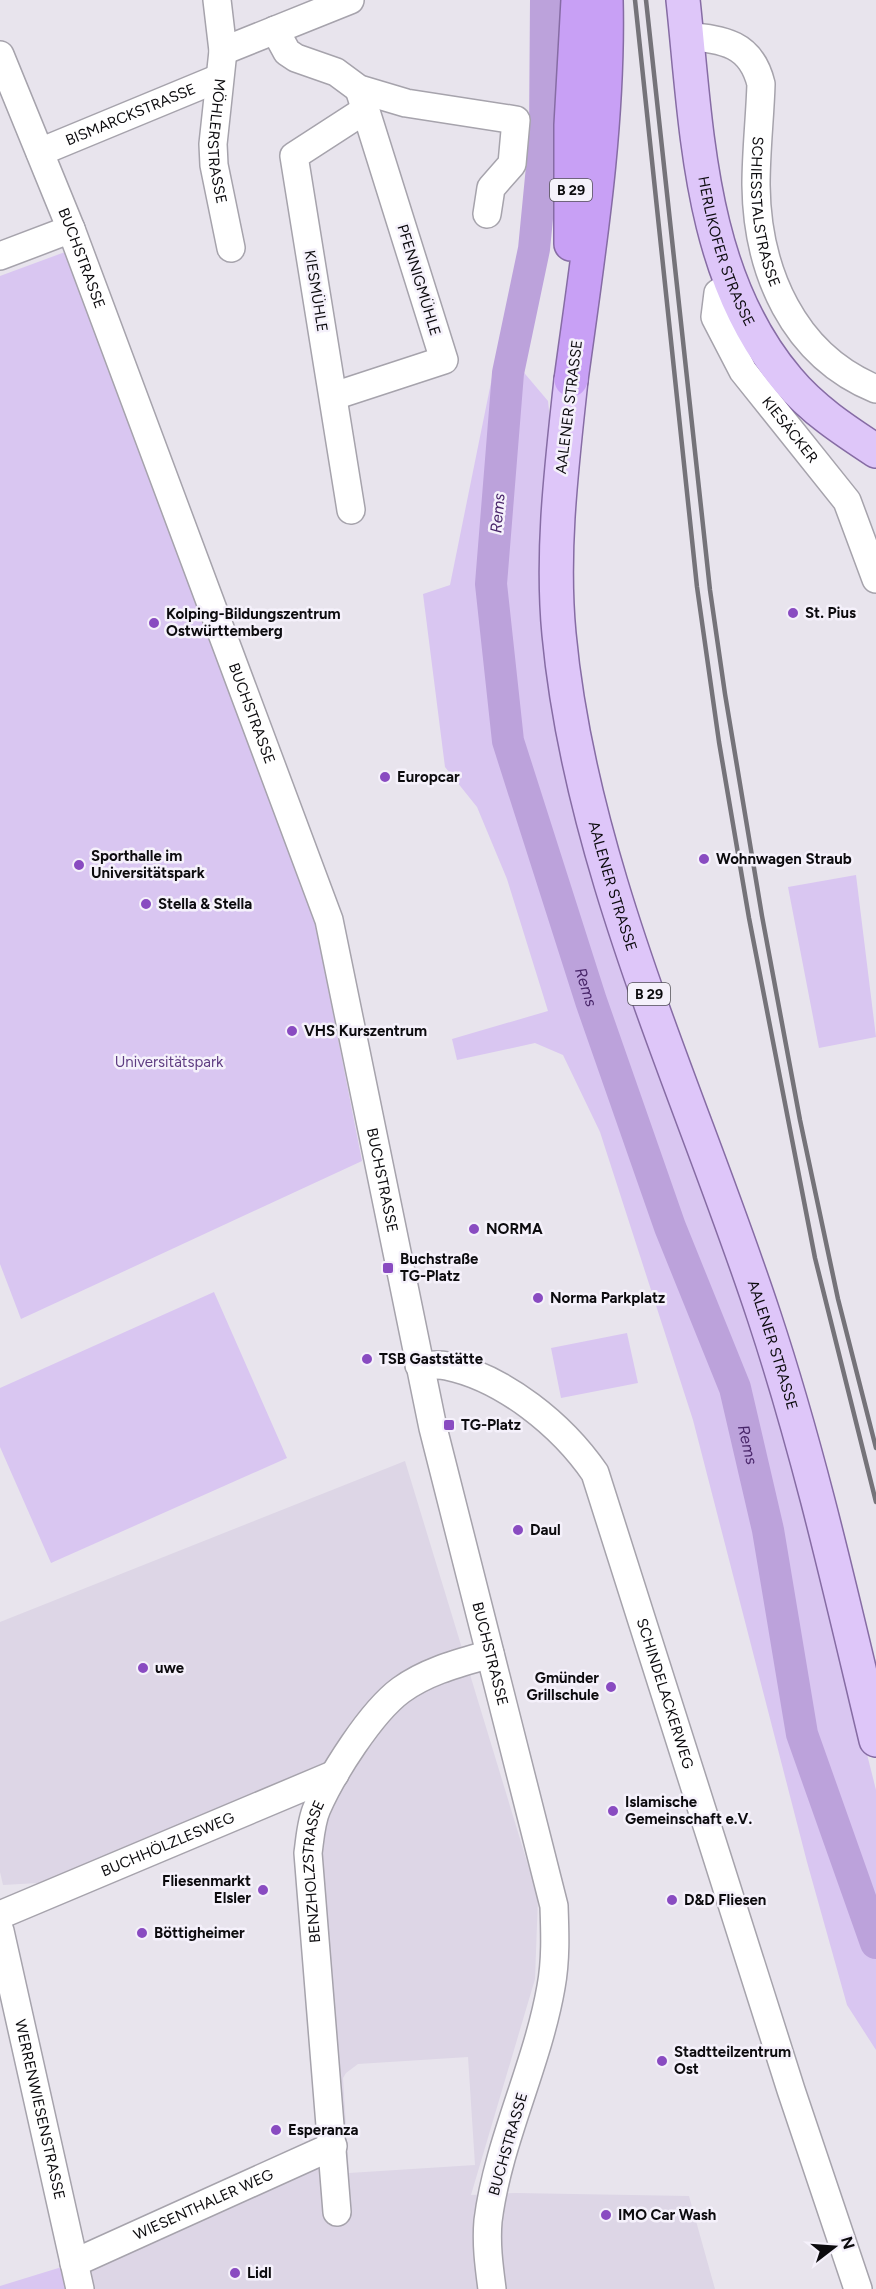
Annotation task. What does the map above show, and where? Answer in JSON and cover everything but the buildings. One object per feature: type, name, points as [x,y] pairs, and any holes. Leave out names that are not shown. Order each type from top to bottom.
[{"type":"highway","name":"B 29","points":[[571,380],[572,125],[578,0]]},
{"type":"highway","name":"AALENER STRASSE","points":[[571,380],[593,222],[607,55],[606,0]]},
{"type":"main road","name":"HERLIKOFER STRASSE","points":[[684,0],[698,145],[712,221],[731,284],[753,329],[788,380],[818,411],[876,450]]},
{"type":"main road","name":"AALENER STRASSE","points":[[571,380],[560,494],[557,584],[559,631],[569,711],[589,811],[631,942],[763,1314],[800,1430],[876,1740]]},
{"type":"street","name":"MÖHLERSTRASSE","points":[[217,0],[223,51],[213,144],[214,165],[231,248]]},
{"type":"street","points":[[223,51],[350,0]]},
{"type":"street","points":[[275,30],[288,52],[297,58],[336,72],[362,100],[406,103],[516,120],[512,164],[491,188],[488,214]]},
{"type":"street","name":"SCHIESSTALSTRASSE","points":[[687,36],[720,40],[736,47],[749,56],[758,69],[761,84],[756,184],[759,222],[766,260],[786,310],[813,348],[850,379],[876,389]]},
{"type":"street","name":"BUCHSTRASSE","points":[[0,55],[10,108],[40,152],[71,229],[329,920],[419,1365],[489,1654],[554,1906],[556,1950],[542,2031],[493,2190],[487,2247],[492,2289]]},
{"type":"street","name":"BISMARCKSTRASSE","points":[[40,152],[219,78]]},
{"type":"street","name":"PFENNIGMÜHLE","points":[[334,396],[444,360],[362,100]]},
{"type":"street","name":"KIESMÜHLE","points":[[351,510],[294,156],[362,100]]},
{"type":"street","points":[[0,255],[71,229]]},
{"type":"street","name":"KIESÄCKER","points":[[731,284],[718,292],[715,317],[743,371],[847,501],[876,579]]},
{"type":"street","name":"SCHINDELACKERWEG","points":[[419,1365],[446,1366],[483,1380],[527,1404],[560,1430],[595,1473],[787,2079],[858,2289]]},
{"type":"street","name":"BENZHOLZSTRASSE","points":[[337,2212],[308,1853],[316,1810],[335,1774],[366,1728],[400,1690],[433,1672],[489,1654]]},
{"type":"street","name":"BUCHHÖLZLESWEG","points":[[0,1915],[335,1774]]},
{"type":"street","name":"WERRENWIESENSTRASSE","points":[[0,1931],[77,2276]]},
{"type":"street","name":"WIESENTHALER WEG","points":[[77,2276],[333,2146]]},
{"type":"shaded area","points":[[405,1461],[538,1898],[535,1979],[471,2195],[516,2193],[689,2196],[715,2289],[71,2289],[65,2266],[333,2146],[308,1853],[335,1775],[130,1861],[38,1883],[3,1885],[0,1872],[0,1622]],"holes":[[[468,2057],[475,2165],[349,2173],[343,2078],[346,2073],[358,2064]]]},
{"type":"green space","name":"Universitätspark","points":[[65,252],[316,926],[362,1161],[21,1319],[0,1264],[0,276]]},
{"type":"green space","points":[[499,343],[548,401],[551,430],[549,630],[760,1328],[876,1790],[876,2050],[847,2005],[807,1862],[693,1420],[600,1132],[563,1055],[535,1043],[457,1060],[452,1039],[548,1011],[507,879],[477,807],[445,767],[423,594],[450,585]]},
{"type":"green space","points":[[856,875],[876,1037],[819,1048],[788,887]]},
{"type":"green space","points":[[214,1292],[287,1458],[51,1563],[0,1447],[0,1388]]},
{"type":"green space","points":[[627,1333],[638,1383],[561,1398],[551,1348]]},
{"type":"green space","points":[[65,2266],[71,2289],[0,2289],[0,2286]]},
{"type":"waterway","name":"Rems","points":[[546,0],[545,136],[534,249],[508,373],[491,584],[508,741],[591,1001],[670,1227],[735,1388],[768,1530],[802,1734],[876,1943]]},
{"type":"railway","points":[[635,0],[697,587],[719,742],[749,918],[815,1258],[876,1502]]},
{"type":"railway","points":[[646,0],[710,590],[725,694],[762,916],[800,1120],[838,1299],[876,1448]]},
{"type":"place","name":"St. Pius","points":[[793,613]]},
{"type":"place","name":"Kolping-Bildungszentrum Ostwürttemberg","points":[[154,623]]},
{"type":"place","name":"Europcar","points":[[385,777]]},
{"type":"place","name":"Wohnwagen Straub","points":[[704,859]]},
{"type":"place","name":"Sporthalle im Universitätspark","points":[[79,865]]},
{"type":"place","name":"Stella & Stella","points":[[146,904]]},
{"type":"place","name":"VHS Kurszentrum","points":[[292,1031]]},
{"type":"place","name":"NORMA","points":[[474,1229]]},
{"type":"place","name":"Buchstraße TG-Platz","points":[[388,1268]]},
{"type":"place","name":"Norma Parkplatz","points":[[538,1298]]},
{"type":"place","name":"TSB Gaststätte","points":[[367,1359]]},
{"type":"place","name":"TG-Platz","points":[[449,1425]]},
{"type":"place","name":"Daul","points":[[518,1530]]},
{"type":"place","name":"uwe","points":[[143,1668]]},
{"type":"place","name":"Gmünder Grillschule","points":[[611,1687]]},
{"type":"place","name":"Islamische Gemeinschaft e.V.","points":[[613,1811]]},
{"type":"place","name":"Fliesenmarkt Elsler","points":[[263,1890]]},
{"type":"place","name":"D&D Fliesen","points":[[672,1900]]},
{"type":"place","name":"Böttigheimer","points":[[142,1933]]},
{"type":"place","name":"Stadtteilzentrum Ost","points":[[662,2061]]},
{"type":"place","name":"Esperanza","points":[[276,2130]]},
{"type":"place","name":"IMO Car Wash","points":[[606,2215]]},
{"type":"place","name":"Lidl","points":[[235,2273]]}]
